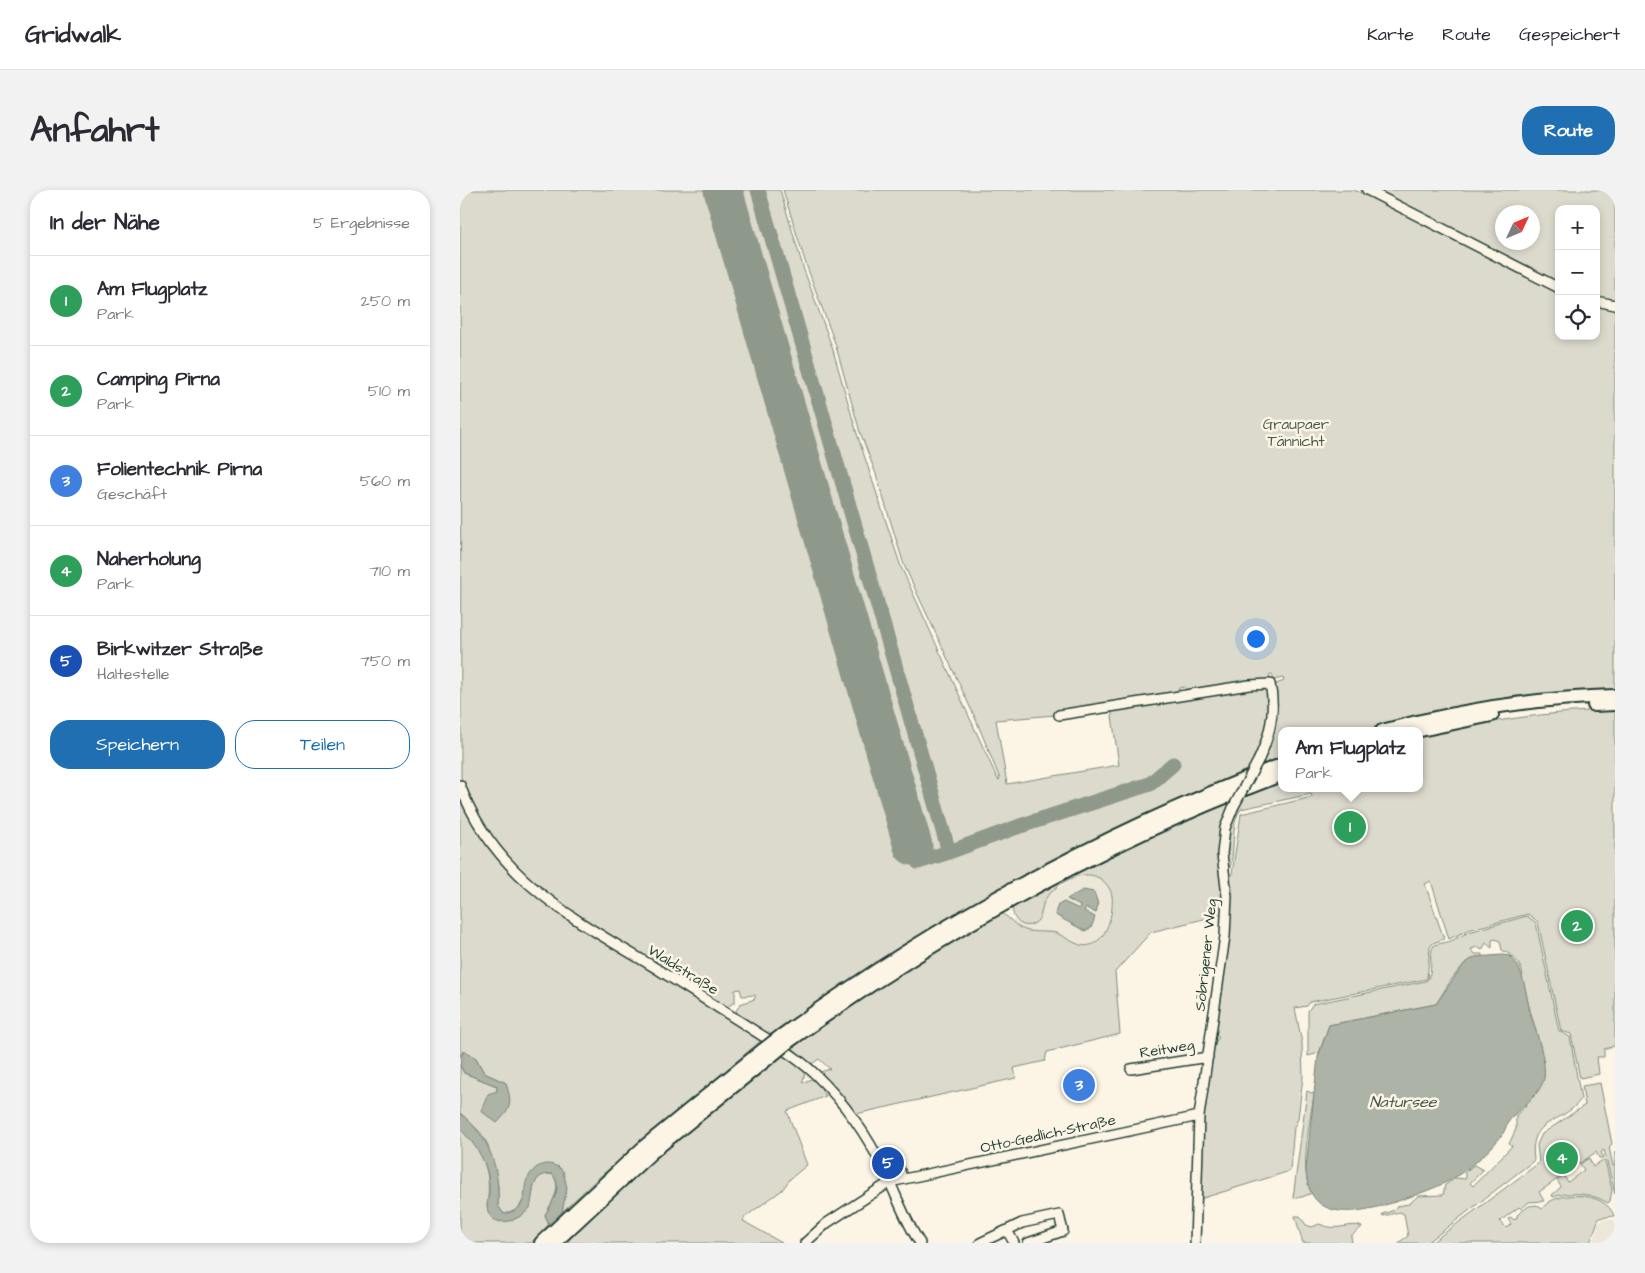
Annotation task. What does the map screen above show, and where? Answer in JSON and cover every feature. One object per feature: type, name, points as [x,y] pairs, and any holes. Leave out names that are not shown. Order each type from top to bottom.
[{"type":"highway","points":[[1398,727],[1466,710],[1522,703],[1615,696]]},
{"type":"highway","points":[[1423,730],[1502,713],[1615,704]]},
{"type":"highway","points":[[541,1243],[694,1116],[767,1052],[895,958],[961,917],[1048,869],[1141,823],[1225,786],[1278,766]]},
{"type":"highway","points":[[785,1039],[901,965],[1001,905],[1138,834],[1278,776]]},
{"type":"highway","points":[[554,1243],[604,1189]]},
{"type":"street","points":[[1367,190],[1555,286]]},
{"type":"street","points":[[1600,302],[1615,305]]},
{"type":"street","name":"Söbrigener Weg","points":[[1059,715],[1249,685],[1270,684],[1273,701],[1270,732],[1259,759],[1232,808],[1223,841],[1227,913],[1199,1116],[1195,1243]]},
{"type":"street","name":"Waldstraße","points":[[460,785],[468,808],[482,832],[495,850],[528,883],[592,930],[680,983],[798,1060],[854,1116],[885,1171],[908,1224],[920,1243]]},
{"type":"street","name":"Reitweg","points":[[1131,1069],[1208,1057]]},
{"type":"street","name":"Otto-Gedlich-Straße","points":[[805,1243],[827,1224],[890,1182],[1199,1116]]},
{"type":"street","points":[[885,1171],[892,1166],[897,1167],[901,1172],[902,1179]]},
{"type":"street","points":[[980,1243],[1022,1223],[1058,1214],[1063,1231],[1028,1243]]},
{"type":"street","points":[[1007,1230],[1014,1243]]},
{"type":"shaded area","points":[[1084,874],[1098,877],[1112,893],[1110,916],[1104,935],[1097,942],[1079,945],[1056,934],[1025,930],[1012,922],[1015,919],[1021,924],[1039,919],[1043,903],[1050,893],[1070,880]]},
{"type":"shaded area","points":[[1604,1219],[1615,1220],[1615,1243],[1593,1243],[1599,1223]]},
{"type":"green space","name":"Graupaer Tännicht","points":[[460,190],[780,190],[804,270],[832,347],[857,434],[901,567],[998,780],[1000,779],[977,722],[904,565],[876,474],[860,432],[835,343],[806,264],[783,190],[1354,190],[1555,291],[1555,340],[1600,340],[1600,306],[1615,309],[1615,689],[1515,696],[1417,715],[1374,727],[1278,727],[1278,759],[1262,765],[1261,762],[1269,745],[1274,726],[1275,687],[1276,684],[1284,681],[1283,678],[1274,680],[1272,674],[1270,674],[1269,680],[1192,692],[1184,687],[1179,688],[1175,695],[1055,713],[1055,715],[996,720],[1007,784],[1119,765],[1111,709],[1262,685],[1270,692],[1268,731],[1249,771],[1134,821],[1027,874],[893,952],[768,1036],[741,1019],[736,1011],[740,1004],[755,999],[755,995],[742,996],[740,989],[735,990],[735,1002],[725,1008],[664,968],[584,921],[539,889],[518,871],[483,829],[461,777]]},
{"type":"green space","points":[[1374,190],[1615,190],[1615,301],[1600,299],[1600,205],[1555,205],[1555,281]]},
{"type":"green space","points":[[1615,710],[1615,1046],[1604,1049],[1604,1057],[1597,1057],[1599,1074],[1580,1078],[1571,1034],[1561,1031],[1538,922],[1528,914],[1468,930],[1449,939],[1431,881],[1425,884],[1444,939],[1433,943],[1430,947],[1427,979],[1310,1002],[1307,1006],[1295,1008],[1302,1043],[1303,1077],[1298,1119],[1294,1127],[1290,1171],[1200,1199],[1201,1139],[1205,1090],[1208,1067],[1213,1049],[1219,1037],[1216,1035],[1228,927],[1231,926],[1228,921],[1232,886],[1229,880],[1232,874],[1241,814],[1312,797],[1311,794],[1241,809],[1235,822],[1231,865],[1228,872],[1225,871],[1227,829],[1242,796],[1278,783],[1278,792],[1423,792],[1423,735],[1516,718]]},
{"type":"green space","points":[[460,797],[470,819],[493,853],[510,871],[558,913],[763,1039],[596,1180],[562,1212],[565,1182],[562,1171],[558,1166],[526,1183],[521,1204],[510,1213],[504,1214],[498,1206],[498,1186],[488,1145],[481,1133],[460,1113],[460,1065],[464,1073],[497,1086],[497,1091],[481,1110],[506,1083],[484,1073],[476,1058],[463,1051],[460,1057]]},
{"type":"green space","points":[[1229,802],[1230,805],[1225,816],[1224,914],[1151,932],[1115,972],[1120,1034],[1047,1052],[1045,1061],[1014,1068],[1016,1078],[856,1114],[817,1073],[830,1069],[819,1059],[810,1065],[793,1048],[835,1016],[901,972],[1001,913],[1018,927],[1025,930],[1056,933],[1080,945],[1089,945],[1096,942],[1106,930],[1112,904],[1109,888],[1099,878],[1092,875],[1077,876],[1063,883],[1046,898],[1039,919],[1033,924],[1021,924],[1013,914],[1013,906],[1140,840]]},
{"type":"green space","points":[[1527,916],[1536,923],[1559,1031],[1570,1037],[1581,1099],[1565,1114],[1541,1128],[1536,1136],[1534,1160],[1532,1162],[1427,1243],[1398,1243],[1408,1236],[1404,1214],[1400,1212],[1383,1216],[1382,1214],[1392,1211],[1397,1206],[1409,1204],[1418,1196],[1443,1195],[1445,1185],[1456,1178],[1465,1179],[1464,1173],[1474,1165],[1483,1170],[1470,1183],[1473,1186],[1512,1146],[1509,1144],[1516,1129],[1516,1115],[1525,1107],[1541,1050],[1521,977],[1523,975],[1516,959],[1502,950],[1500,941],[1492,940],[1492,948],[1486,943],[1482,950],[1477,947],[1471,949],[1475,954],[1482,954],[1482,957],[1474,959],[1461,968],[1436,1004],[1329,1025],[1319,1053],[1308,1056],[1308,1011],[1313,1004],[1426,981],[1430,973],[1431,954],[1434,945],[1451,941],[1469,932]]},
{"type":"green space","points":[[786,1054],[806,1071],[802,1083],[814,1078],[823,1087],[821,1090],[826,1096],[787,1111],[807,1165],[790,1179],[782,1190],[745,1217],[743,1221],[782,1243],[571,1243],[568,1241],[654,1157]]},
{"type":"green space","points":[[1600,1083],[1612,1144],[1609,1147],[1613,1166],[1615,1165],[1615,1194],[1604,1150],[1601,1152],[1603,1158],[1599,1158],[1596,1152],[1539,1192],[1544,1201],[1529,1202],[1500,1221],[1506,1228],[1511,1224],[1508,1219],[1511,1217],[1514,1220],[1517,1218],[1517,1215],[1529,1206],[1537,1205],[1542,1209],[1557,1198],[1568,1196],[1591,1197],[1609,1207],[1614,1216],[1599,1218],[1590,1243],[1431,1243],[1539,1163],[1537,1145],[1542,1134],[1585,1105],[1582,1086]]},
{"type":"green space","points":[[1307,1091],[1314,1094],[1308,1130],[1306,1159],[1308,1184],[1312,1193],[1293,1198]]},
{"type":"green space","points":[[460,1129],[475,1146],[484,1163],[488,1183],[487,1206],[512,1220],[522,1215],[528,1208],[537,1179],[543,1175],[552,1174],[557,1184],[551,1205],[545,1215],[549,1224],[531,1243],[460,1243]]},
{"type":"green space","points":[[1589,1158],[1593,1167],[1601,1161],[1605,1161],[1612,1190],[1610,1201],[1608,1203],[1595,1197],[1581,1194],[1553,1197],[1552,1195],[1561,1187],[1557,1180],[1563,1175],[1568,1182],[1584,1170],[1580,1164]]},
{"type":"green space","points":[[1295,1216],[1300,1216],[1306,1225],[1312,1227],[1319,1224],[1332,1227],[1353,1225],[1362,1227],[1351,1236],[1352,1243],[1303,1243]]},
{"type":"water","points":[[1083,890],[1094,892],[1098,904],[1096,913],[1086,908],[1084,911],[1095,917],[1091,928],[1085,931],[1057,916],[1055,913],[1058,905],[1064,902],[1079,909],[1080,906],[1067,899]]},
{"type":"water","name":"Natursee","points":[[1510,956],[1518,967],[1541,1047],[1544,1075],[1543,1082],[1536,1094],[1513,1116],[1498,1141],[1487,1152],[1450,1180],[1413,1196],[1368,1209],[1339,1211],[1326,1207],[1316,1199],[1309,1187],[1306,1168],[1318,1057],[1329,1025],[1436,1004],[1464,964],[1475,957]]},
{"type":"water","points":[[463,1051],[476,1058],[484,1073],[506,1083],[510,1100],[509,1105],[506,1113],[497,1123],[481,1111],[488,1094],[497,1091],[497,1086],[464,1073],[460,1065]]},
{"type":"water","points":[[460,1113],[479,1132],[491,1154],[497,1179],[498,1206],[504,1214],[515,1210],[523,1203],[526,1182],[537,1167],[547,1164],[558,1167],[563,1171],[567,1188],[562,1212],[549,1224],[545,1215],[557,1189],[557,1184],[552,1174],[545,1175],[536,1180],[530,1208],[526,1212],[510,1221],[504,1222],[493,1219],[487,1208],[489,1182],[485,1164],[472,1142],[460,1129]]},
{"type":"taxiway","points":[[758,190],[949,852],[918,862],[913,846]]},
{"type":"taxiway","points":[[949,852],[1020,826],[1150,784],[1173,764]]},
{"type":"runway","points":[[723,190],[913,846]]},
{"type":"place","name":"Am Flugplatz","points":[[1350,827]]},
{"type":"place","name":"Camping Pirna","points":[[1577,926]]},
{"type":"place","name":"Folientechnik Pirna","points":[[1079,1085]]},
{"type":"place","name":"Naherholung","points":[[1562,1158]]},
{"type":"place","name":"Birkwitzer Straße","points":[[888,1163]]}]
